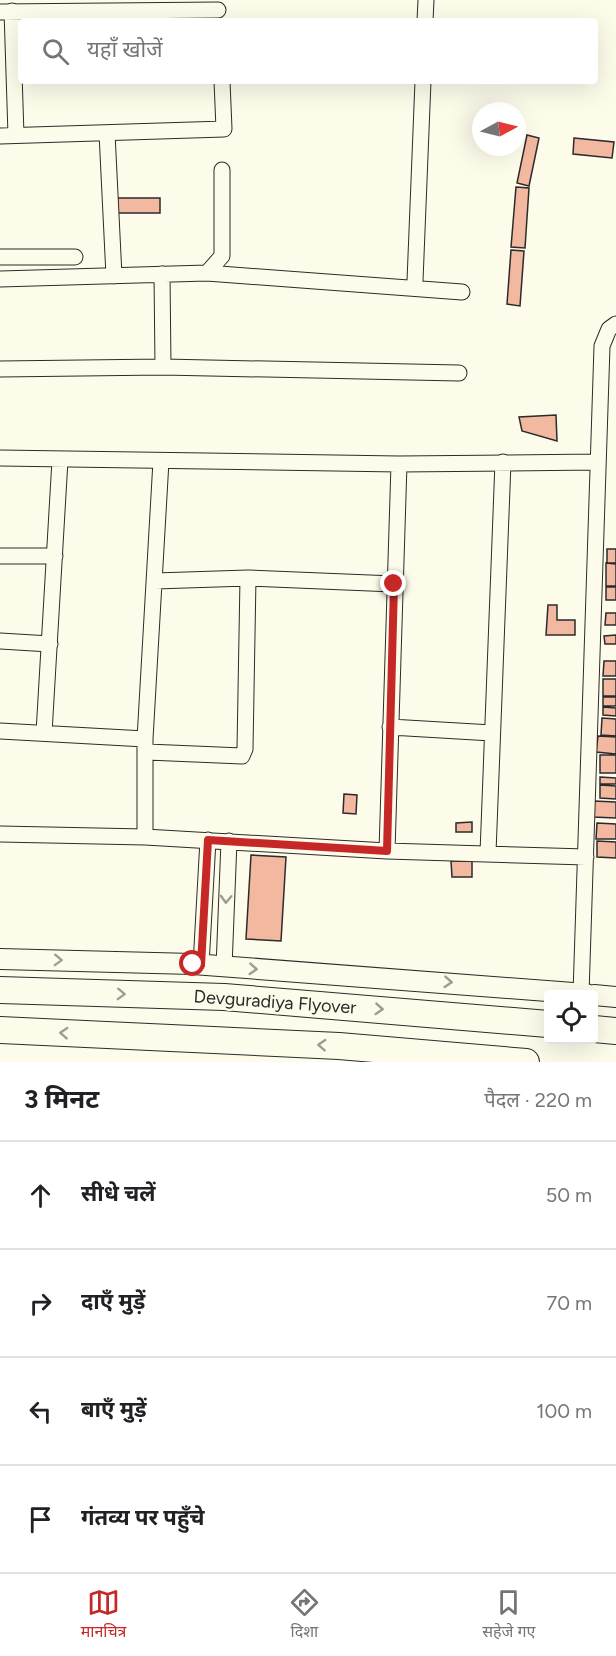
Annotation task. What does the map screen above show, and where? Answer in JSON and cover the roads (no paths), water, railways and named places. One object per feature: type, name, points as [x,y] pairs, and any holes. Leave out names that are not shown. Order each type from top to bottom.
[{"type":"highway","name":"Devguradiya Flyover","points":[[0,990],[224,997],[544,1024]]},
{"type":"highway","points":[[598,1029],[616,1031]]},
{"type":"highway","points":[[0,1030],[339,1046],[526,1062]]},
{"type":"street","points":[[425,18],[426,0]]},
{"type":"street","points":[[16,135],[6,11],[219,10]]},
{"type":"street","points":[[0,136],[224,129],[222,84]]},
{"type":"street","points":[[415,281],[423,84]]},
{"type":"street","points":[[107,133],[114,276]]},
{"type":"street","points":[[207,273],[222,256],[222,170]]},
{"type":"street","points":[[0,257],[75,256]]},
{"type":"street","points":[[0,279],[207,273],[462,292]]},
{"type":"street","points":[[162,274],[163,367]]},
{"type":"street","points":[[581,990],[602,346],[609,328],[616,324]]},
{"type":"street","points":[[0,369],[163,367],[459,373]]},
{"type":"street","points":[[0,459],[399,464],[597,462]]},
{"type":"street","points":[[44,733],[60,460]]},
{"type":"street","points":[[145,837],[146,745],[160,461]]},
{"type":"street","points":[[488,854],[503,462]]},
{"type":"street","points":[[387,851],[399,464]]},
{"type":"street","points":[[0,556],[55,556]]},
{"type":"street","points":[[155,581],[248,578],[394,584]]},
{"type":"street","points":[[0,731],[44,733],[242,756],[245,749],[248,578]]},
{"type":"street","points":[[0,641],[50,644]]},
{"type":"street","points":[[390,727],[492,733]]},
{"type":"street","points":[[0,834],[145,837],[387,851],[586,857]]},
{"type":"street","points":[[201,965],[208,840]]},
{"type":"street","points":[[224,967],[229,841]]},
{"type":"street","points":[[0,958],[201,965],[544,991]]},
{"type":"street","points":[[598,996],[616,998]]}]
